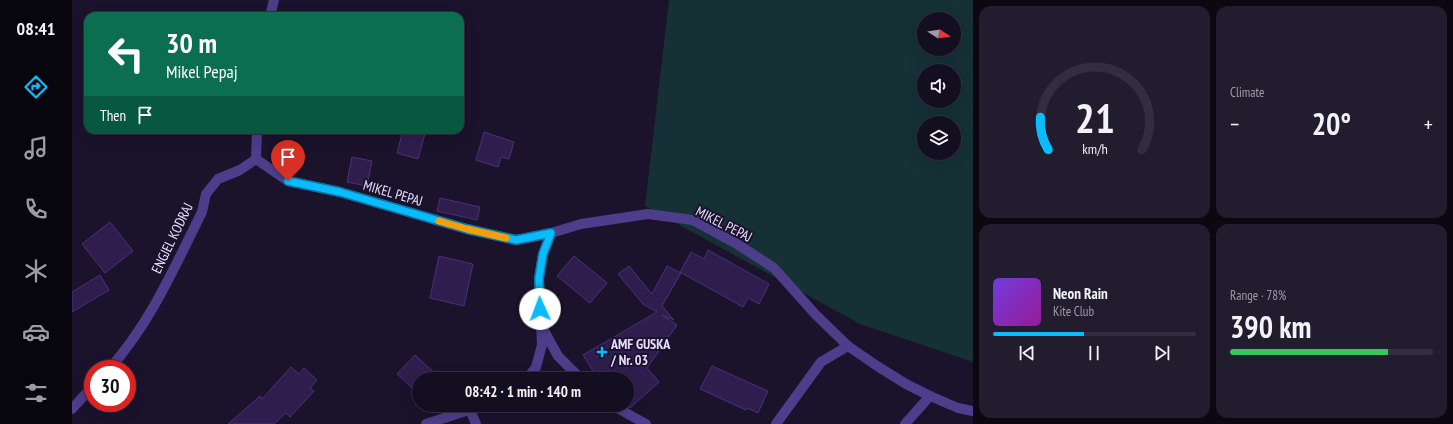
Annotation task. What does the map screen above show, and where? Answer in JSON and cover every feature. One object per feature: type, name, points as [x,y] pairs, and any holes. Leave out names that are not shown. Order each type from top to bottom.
[{"type":"street","points":[[271,12],[274,0]]},
{"type":"street","points":[[256,159],[257,134]]},
{"type":"street","name":"MIKEL PEPAJ","points":[[256,159],[288,181],[340,192],[467,229],[516,240],[551,233],[581,224],[648,214],[693,220],[737,244],[774,268],[815,314],[848,346],[906,384],[958,408],[973,411]]},
{"type":"street","name":"ENGJEL KODRAJ","points":[[116,360],[148,317],[202,212],[206,194],[218,179],[240,170],[256,159]]},
{"type":"street","points":[[532,372],[536,367],[542,345],[539,278],[543,254],[551,233]]},
{"type":"street","points":[[541,324],[558,356],[574,372]]},
{"type":"street","points":[[776,424],[821,362],[848,346]]},
{"type":"street","points":[[72,409],[84,396]]},
{"type":"street","points":[[905,424],[930,396]]},
{"type":"street","points":[[426,424],[464,412]]},
{"type":"street","points":[[471,412],[476,424]]},
{"type":"street","points":[[625,412],[646,424]]},
{"type":"green space","points":[[669,0],[973,0],[973,362],[860,324],[645,206]]},
{"type":"building","points":[[484,132],[514,142],[509,159],[501,157],[498,167],[476,160]]},
{"type":"building","points":[[402,134],[425,134],[418,159],[397,153]]},
{"type":"building","points":[[352,157],[372,161],[367,186],[347,182]]},
{"type":"building","points":[[440,198],[480,207],[477,220],[437,211]]},
{"type":"building","points":[[110,222],[133,251],[105,273],[82,244]]},
{"type":"building","points":[[708,250],[769,284],[759,304],[748,298],[743,307],[680,272],[691,252],[704,259]]},
{"type":"building","points":[[439,256],[473,264],[464,306],[430,298]]},
{"type":"building","points":[[574,256],[607,283],[590,303],[557,276]]},
{"type":"building","points":[[629,266],[652,294],[667,266],[681,273],[662,306],[674,320],[662,315],[677,325],[647,368],[659,382],[634,404],[634,372],[594,372],[583,355],[657,312],[643,304],[618,274]]},
{"type":"building","points":[[100,275],[109,290],[72,312],[72,292]]},
{"type":"building","points":[[415,355],[433,372],[412,372],[412,388],[397,374]]},
{"type":"building","points":[[712,366],[768,391],[758,413],[747,408],[746,410],[700,389]]},
{"type":"building","points":[[291,367],[299,374],[304,368],[317,380],[310,388],[314,391],[290,417],[286,413],[274,424],[228,424],[260,396],[262,399]]},
{"type":"slow traffic","points":[[439,221],[506,238]]},
{"type":"place","name":"AMF GUSKA / Nr. 03","points":[[602,352]]},
{"type":"route","points":[[288,181],[340,192],[467,229],[516,240],[551,233],[543,254],[539,278],[540,309]]}]
